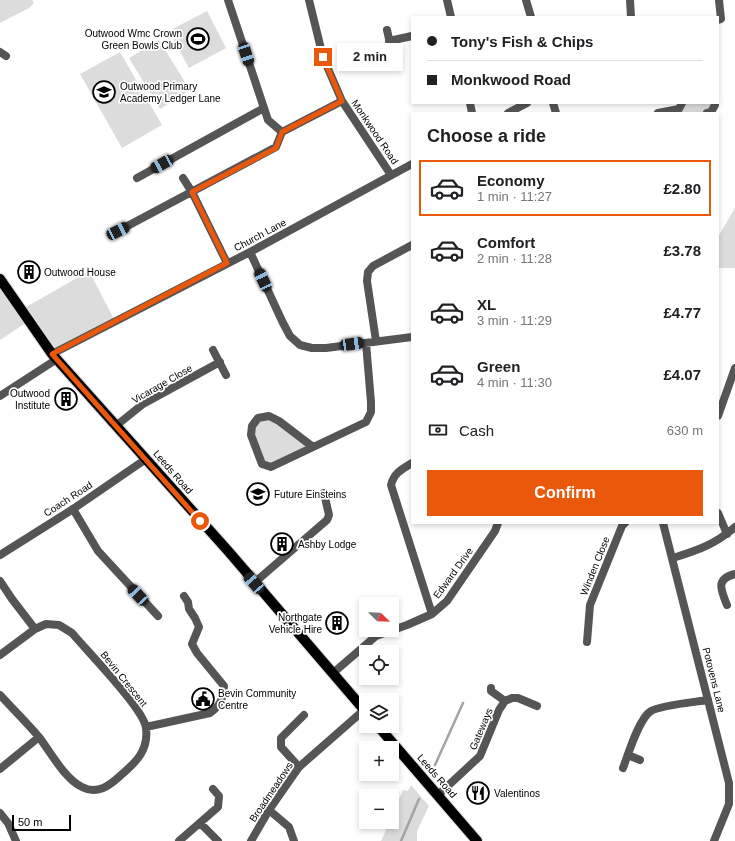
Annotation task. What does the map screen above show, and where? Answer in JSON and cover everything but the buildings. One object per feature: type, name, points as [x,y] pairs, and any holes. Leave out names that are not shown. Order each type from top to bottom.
[{"type":"main road","name":"Leeds Road","points":[[0,279],[55,356],[229,552],[359,704]]},
{"type":"main road","name":"Leeds Road","points":[[384,733],[477,841]]},
{"type":"street","points":[[118,231],[276,148],[282,132],[268,120],[228,0]]},
{"type":"street","name":"Monkwood Road","points":[[309,0],[323,57],[342,101],[391,175]]},
{"type":"street","points":[[447,0],[451,16]]},
{"type":"street","points":[[526,0],[531,16]]},
{"type":"street","points":[[630,0],[631,16]]},
{"type":"street","points":[[719,0],[721,20],[719,20]]},
{"type":"street","points":[[387,30],[392,52]]},
{"type":"street","points":[[389,41],[411,36]]},
{"type":"street","name":"Monkwood Road","points":[[282,132],[342,101]]},
{"type":"street","points":[[510,112],[526,104]]},
{"type":"street","points":[[137,178],[264,108]]},
{"type":"street","points":[[663,112],[682,108]]},
{"type":"street","name":"Church Lane","points":[[0,396],[55,356],[411,165]]},
{"type":"street","points":[[183,178],[192,192],[227,263]]},
{"type":"street","points":[[376,341],[367,281],[368,272],[373,266],[411,246]]},
{"type":"street","points":[[250,252],[283,323],[290,336],[300,345],[312,348],[326,348],[411,336]]},
{"type":"street","points":[[313,447],[279,421],[269,416],[258,418],[252,426],[251,435],[262,464],[271,467],[366,422],[371,412],[371,402],[366,343]]},
{"type":"street","points":[[213,350],[226,375]]},
{"type":"street","name":"Vicarage Close","points":[[117,425],[143,404],[220,362]]},
{"type":"street","points":[[719,413],[735,368]]},
{"type":"street","name":"Coach Road","points":[[0,555],[73,509],[146,459]]},
{"type":"street","points":[[411,464],[393,477],[391,485],[432,614]]},
{"type":"street","points":[[254,583],[330,515],[324,493]]},
{"type":"street","points":[[73,509],[98,551],[158,616]]},
{"type":"street","points":[[719,515],[727,534]]},
{"type":"street","name":"Edward Drive","points":[[333,673],[376,636],[432,614],[447,601],[495,531],[498,524]]},
{"type":"street","name":"Winden Close","points":[[587,642],[590,605],[624,524]]},
{"type":"street","name":"Potovens Lane","points":[[663,524],[730,783],[732,803],[714,841]]},
{"type":"street","points":[[673,558],[705,548],[735,527]]},
{"type":"street","points":[[728,605],[722,593],[724,574],[735,574]]},
{"type":"street","points":[[0,581],[35,629]]},
{"type":"street","points":[[0,695],[39,737],[72,781],[83,788],[96,791],[108,786],[137,760],[144,746],[146,727],[210,713],[217,708],[223,699],[224,686],[197,654],[192,644],[199,627],[195,618],[188,609],[188,602],[184,596]]},
{"type":"street","name":"Bevin Crescent","points":[[0,655],[35,629],[46,624],[59,625],[72,633],[138,710],[146,727]]},
{"type":"street","name":"Gateways","points":[[491,688],[492,691],[505,701]]},
{"type":"street","name":"Gateways","points":[[438,795],[480,756],[499,710],[505,701],[512,698],[518,698],[537,706]]},
{"type":"street","points":[[623,768],[644,718],[651,711],[708,700]]},
{"type":"street","points":[[299,767],[280,747],[281,738],[304,715]]},
{"type":"street","name":"Broadmeadows","points":[[251,841],[269,810],[299,767],[359,716]]},
{"type":"street","points":[[0,769],[39,737]]},
{"type":"street","points":[[628,755],[640,760]]},
{"type":"street","points":[[179,841],[218,807],[219,796],[213,789]]},
{"type":"street","points":[[269,810],[289,827],[294,841]]},
{"type":"street","points":[[0,813],[8,823],[16,841]]},
{"type":"street","points":[[200,822],[218,841]]},
{"type":"shaded area","points":[[0,0],[32,0],[34,3],[29,8],[0,23]]},
{"type":"shaded area","name":"Outwood Wmc Crown Green Bowls Club","points":[[207,11],[226,48],[189,68],[169,31]]},
{"type":"shaded area","points":[[159,40],[190,90],[160,109],[129,58]]},
{"type":"shaded area","points":[[120,52],[162,125],[122,148],[80,74]]},
{"type":"shaded area","points":[[682,104],[714,104],[708,112],[683,112],[679,109]]},
{"type":"shaded area","points":[[735,208],[735,268],[719,268],[719,235]]},
{"type":"shaded area","points":[[89,271],[115,321],[52,354],[29,321],[0,340],[0,279],[21,310]]},
{"type":"shaded area","points":[[269,416],[313,447],[271,467],[262,464],[252,426]]},
{"type":"shaded area","points":[[411,785],[429,806],[417,831],[417,841],[381,841],[387,829],[399,829],[399,799],[403,790],[408,791]]},
{"type":"waterway","points":[[435,765],[463,703]]},
{"type":"waterway","points":[[401,841],[419,799]]},
{"type":"place","name":"Outwood Wmc Crown Green Bowls Club","points":[[198,39]]},
{"type":"place","name":"Outwood Primary Academy Ledger Lane","points":[[104,92]]},
{"type":"place","name":"Outwood House","points":[[29,272]]},
{"type":"place","name":"Outwood Institute","points":[[66,399]]},
{"type":"place","name":"Future Einsteins","points":[[258,494]]},
{"type":"place","name":"Ashby Lodge","points":[[282,544]]},
{"type":"place","name":"Northgate Vehicle Hire","points":[[337,623]]},
{"type":"place","name":"Bevin Community Centre","points":[[203,699]]},
{"type":"place","name":"Valentinos","points":[[478,793]]},
{"type":"route","points":[[200,521],[117,425],[52,354],[227,263],[192,192],[276,148],[282,132],[342,101],[323,57]]}]
